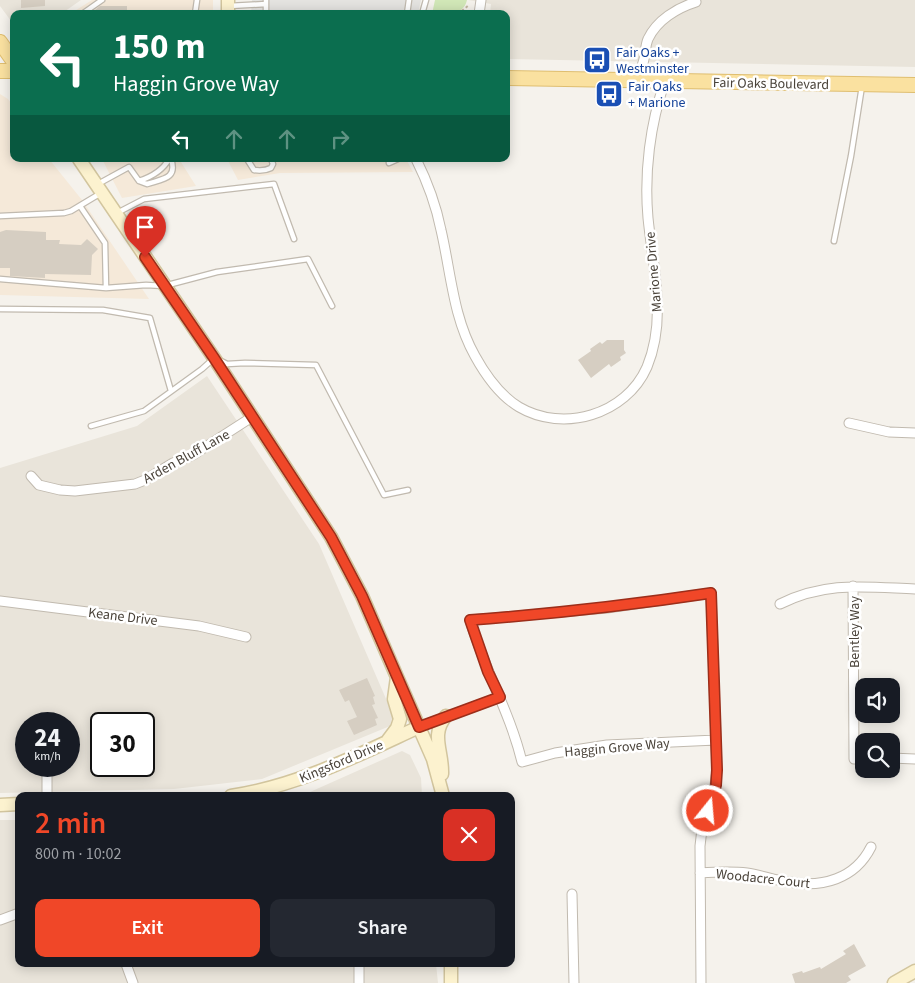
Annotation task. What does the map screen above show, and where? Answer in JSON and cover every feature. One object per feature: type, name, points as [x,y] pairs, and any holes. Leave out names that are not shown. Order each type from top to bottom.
[{"type":"main road","points":[[0,42],[10,56]]},
{"type":"main road","name":"Fair Oaks Boulevard","points":[[510,78],[915,85]]},
{"type":"street","points":[[635,80],[644,59],[650,37],[659,24],[684,6],[696,2]]},
{"type":"street","name":"Marione Drive","points":[[417,162],[441,227],[458,316],[465,336],[485,374],[506,398],[533,414],[564,420],[587,417],[609,408],[633,388],[646,368],[656,338],[658,306],[648,218],[648,175],[653,129],[665,81]]},
{"type":"street","points":[[81,162],[214,358],[331,537],[347,566],[398,677],[433,759],[442,792]]},
{"type":"street","name":"Arden Bluff Lane","points":[[30,476],[39,485],[60,490],[75,491],[135,484],[172,463],[193,455],[252,417]]},
{"type":"street","points":[[849,423],[889,432],[915,433]]},
{"type":"street","points":[[780,604],[808,592],[836,586],[915,589]]},
{"type":"street","name":"Bentley Way","points":[[853,586],[855,760]]},
{"type":"street","name":"Haggin Grove Way","points":[[711,593],[716,740],[607,745],[555,753],[522,762],[511,723],[500,697],[488,672],[470,620],[607,608],[711,593]]},
{"type":"street","name":"Keane Drive","points":[[0,601],[200,626],[246,637]]},
{"type":"street","points":[[386,742],[397,728],[400,719],[394,699],[398,677]]},
{"type":"street","points":[[419,727],[500,697]]},
{"type":"street","points":[[443,792],[442,755],[437,733],[439,724],[446,716]]},
{"type":"street","name":"Kingsford Drive","points":[[252,792],[300,779],[419,727]]},
{"type":"street","points":[[701,983],[700,872],[702,829],[716,785],[716,740]]},
{"type":"street","points":[[900,758],[915,758]]},
{"type":"street","points":[[47,777],[47,792]]},
{"type":"street","points":[[0,805],[15,804]]},
{"type":"street","name":"Woodacre Court","points":[[700,872],[746,873],[788,882],[820,883],[835,880],[848,874],[859,865],[871,847]]},
{"type":"street","points":[[572,894],[574,983]]},
{"type":"street","points":[[0,920],[15,914]]},
{"type":"street","points":[[127,967],[133,983]]},
{"type":"street","points":[[359,983],[360,967]]},
{"type":"street","points":[[451,967],[451,983]]},
{"type":"street","points":[[894,983],[915,971]]},
{"type":"lane","points":[[88,10],[102,0]]},
{"type":"lane","points":[[228,6],[266,2]]},
{"type":"lane","points":[[834,241],[851,156],[862,84]]},
{"type":"lane","points":[[140,181],[149,178],[167,162]]},
{"type":"lane","points":[[0,216],[64,213],[80,206],[99,189],[129,168],[140,181],[147,184],[172,174],[174,167],[172,162]]},
{"type":"lane","points":[[250,162],[254,170],[259,171],[266,171],[271,168],[272,162]]},
{"type":"lane","points":[[116,214],[144,199],[274,184],[294,239]]},
{"type":"lane","points":[[80,206],[105,243],[106,288]]},
{"type":"lane","points":[[0,279],[106,288],[146,285],[164,286],[217,272],[308,259],[332,306]]},
{"type":"lane","points":[[0,309],[103,310],[150,318],[171,391]]},
{"type":"lane","points":[[92,426],[144,411],[214,358],[227,364],[316,365],[384,495],[408,490]]},
{"type":"path","points":[[463,10],[469,5]]},
{"type":"shaded area","points":[[0,0],[81,0],[67,10],[10,10],[10,20],[0,6]]},
{"type":"shaded area","points":[[92,0],[213,0],[213,10],[76,10]]},
{"type":"shaded area","points":[[252,0],[421,0],[419,10],[251,10]]},
{"type":"shaded area","points":[[468,0],[915,0],[915,67],[510,59],[510,10],[490,10],[491,4]]},
{"type":"shaded area","points":[[0,94],[10,102],[10,162],[51,162],[82,200],[149,299],[0,295]]},
{"type":"shaded area","points":[[104,162],[181,162],[196,186],[122,198]]},
{"type":"shaded area","points":[[229,162],[408,162],[413,172],[280,173],[238,180]]},
{"type":"shaded area","points":[[207,376],[319,544],[393,715],[390,726],[262,779],[174,789],[0,793],[0,468],[137,426]]},
{"type":"shaded area","points":[[402,751],[410,755],[421,778],[422,792],[310,792]]},
{"type":"shaded area","points":[[0,820],[15,820],[15,967],[436,967],[438,983],[0,983]]},
{"type":"green space","points":[[435,0],[467,0],[461,10],[433,10]]},
{"type":"building","points":[[21,0],[45,0],[45,6],[21,8]]},
{"type":"building","points":[[100,6],[127,6],[127,10],[95,10]]},
{"type":"building","points":[[6,230],[46,232],[46,240],[60,240],[59,244],[81,245],[87,239],[98,249],[92,255],[91,275],[45,274],[45,278],[10,276],[10,268],[0,268],[0,232]]},
{"type":"building","points":[[607,340],[624,340],[624,350],[626,353],[620,357],[621,360],[611,367],[609,364],[591,378],[578,360],[600,342],[602,344]]},
{"type":"building","points":[[367,678],[375,696],[373,697],[375,704],[372,705],[378,718],[375,719],[377,725],[354,735],[347,721],[357,717],[349,700],[345,702],[339,690]]},
{"type":"building","points":[[854,944],[866,966],[848,976],[851,980],[846,983],[795,983],[792,974],[802,971],[803,973],[820,967],[821,969],[846,954],[843,951]]},
{"type":"place","name":"Fair Oaks + Westminster","points":[[597,60]]},
{"type":"place","name":"Fair Oaks + Marione","points":[[609,94]]},
{"type":"route","points":[[145,257],[214,358],[331,537],[362,596],[419,727],[500,697],[488,672],[470,620],[607,608],[711,593],[717,770],[716,785],[708,811]]}]
